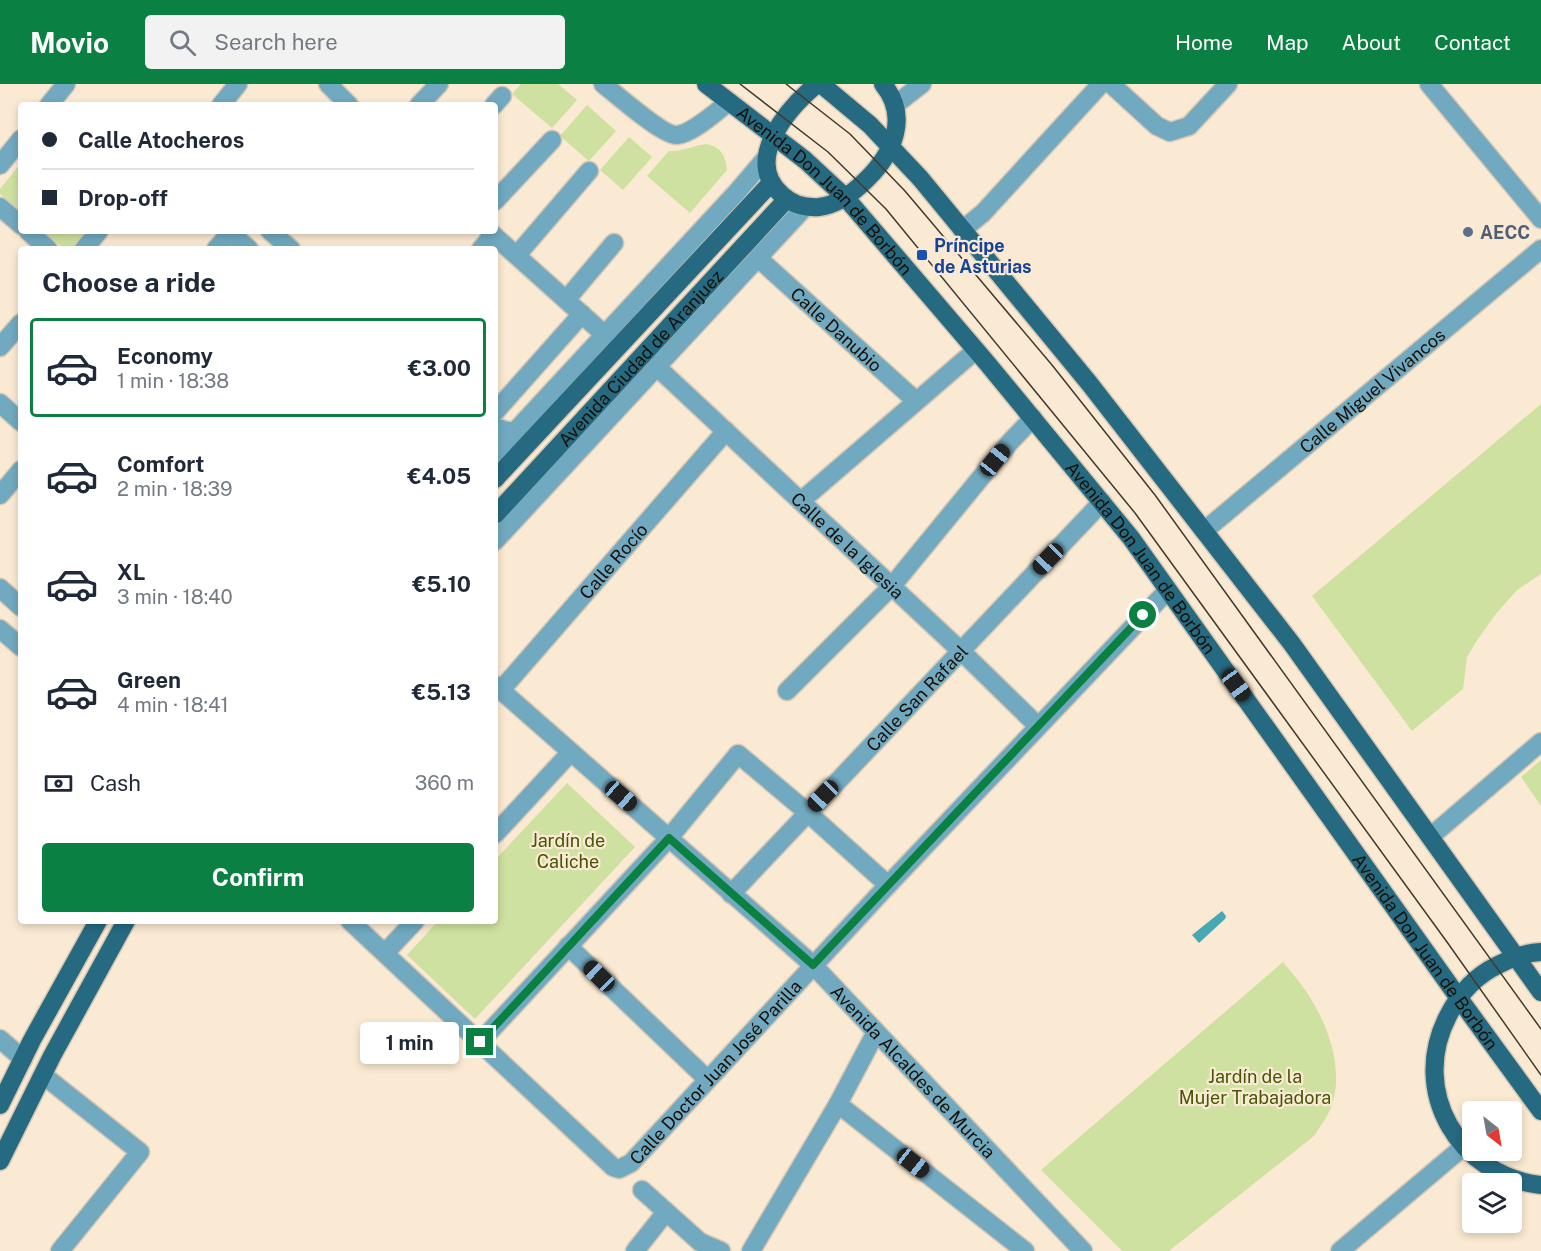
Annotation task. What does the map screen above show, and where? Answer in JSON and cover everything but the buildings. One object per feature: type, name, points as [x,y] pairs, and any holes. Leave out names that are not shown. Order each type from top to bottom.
[{"type":"main road","name":"Avenida Don Juan de Borbón","points":[[706,84],[805,160],[845,197],[1102,502],[1131,538],[1541,1111]]},
{"type":"main road","points":[[884,84],[890,92],[898,120],[892,147],[871,176],[845,197],[819,207],[805,207],[787,200],[771,183],[766,172],[765,159],[774,137],[789,111],[802,96],[819,84],[850,107],[892,147],[1089,383],[1292,645],[1541,992]]},
{"type":"main road","points":[[895,105],[903,84]]},
{"type":"main road","name":"Avenida Ciudad de Aranjuez","points":[[498,476],[771,183]]},
{"type":"main road","name":"Avenida Ciudad de Aranjuez","points":[[498,512],[787,200]]},
{"type":"main road","points":[[0,1105],[96,924]]},
{"type":"main road","points":[[0,1161],[43,1075],[124,924]]},
{"type":"main road","points":[[1462,1145],[1442,1112],[1434,1073],[1439,1033],[1458,997],[1484,972],[1515,956],[1529,952],[1541,952]]},
{"type":"main road","points":[[1480,1161],[1490,1169],[1522,1183],[1541,1185]]},
{"type":"street","points":[[51,102],[66,84]]},
{"type":"street","points":[[224,102],[238,84]]},
{"type":"street","points":[[328,84],[345,102]]},
{"type":"street","points":[[422,102],[439,84]]},
{"type":"street","points":[[603,84],[661,130],[677,135],[687,131],[729,102]]},
{"type":"street","points":[[895,105],[922,84]]},
{"type":"street","points":[[962,230],[983,213],[1101,84]]},
{"type":"street","points":[[1111,84],[1157,126],[1170,132],[1189,126],[1228,84]]},
{"type":"street","points":[[1429,84],[1541,219]]},
{"type":"street","points":[[498,198],[552,140]]},
{"type":"street","points":[[0,165],[18,143]]},
{"type":"street","points":[[498,450],[736,194],[765,159]]},
{"type":"street","points":[[517,255],[589,171]]},
{"type":"street","points":[[498,538],[805,207]]},
{"type":"street","points":[[2,213],[18,223]]},
{"type":"street","points":[[31,234],[45,246]]},
{"type":"street","points":[[86,246],[96,234]]},
{"type":"street","points":[[219,246],[230,234]]},
{"type":"street","points":[[234,234],[246,246]]},
{"type":"street","points":[[274,234],[288,246]]},
{"type":"street","points":[[492,234],[605,335]]},
{"type":"street","points":[[566,300],[614,243]]},
{"type":"street","name":"Calle Miguel Vivancos","points":[[1204,531],[1541,249]]},
{"type":"street","name":"Calle Danubio","points":[[758,258],[916,401]]},
{"type":"street","points":[[498,409],[582,314]]},
{"type":"street","points":[[0,347],[18,326]]},
{"type":"street","points":[[801,501],[976,350]]},
{"type":"street","name":"Calle de la Iglesia","points":[[657,367],[1038,726]]},
{"type":"street","points":[[0,403],[18,419]]},
{"type":"street","points":[[787,691],[892,586],[1010,441],[1033,418]]},
{"type":"street","points":[[498,428],[515,431]]},
{"type":"street","name":"Calle Rocío","points":[[498,688],[726,431]]},
{"type":"street","points":[[0,495],[18,474]]},
{"type":"street","name":"Calle San Rafael","points":[[731,894],[1102,502]]},
{"type":"street","points":[[0,588],[18,604]]},
{"type":"street","name":"Calle Doctor Juan José Parilla","points":[[353,924],[614,1167],[619,1169],[631,1163],[813,965],[1168,590]]},
{"type":"street","points":[[0,629],[18,644]]},
{"type":"street","name":"Avenida Alcaldes de Murcia","points":[[498,688],[813,965],[1083,1251]]},
{"type":"street","points":[[1430,837],[1541,742]]},
{"type":"street","points":[[498,831],[571,752]]},
{"type":"street","points":[[480,1042],[669,838],[738,754],[888,885]]},
{"type":"street","points":[[385,953],[412,924]]},
{"type":"street","points":[[568,946],[707,1079]]},
{"type":"street","points":[[751,1251],[838,1104],[876,1032]]},
{"type":"street","points":[[0,1040],[23,1059]]},
{"type":"street","points":[[43,1075],[140,1152],[60,1251]]},
{"type":"street","points":[[838,1104],[1025,1251]]},
{"type":"street","points":[[1340,1251],[1462,1148]]},
{"type":"street","points":[[642,1190],[700,1242],[721,1251]]},
{"type":"street","points":[[635,1251],[666,1212]]},
{"type":"green space","points":[[521,84],[558,84],[577,100],[552,128],[512,94]]},
{"type":"green space","points":[[587,105],[616,131],[589,161],[560,136]]},
{"type":"green space","points":[[629,137],[652,157],[623,190],[600,170]]},
{"type":"green space","points":[[707,144],[722,153],[727,170],[690,213],[647,176],[669,151]]},
{"type":"green space","points":[[18,167],[18,209],[0,194],[0,189]]},
{"type":"green space","points":[[46,234],[108,235],[99,246],[60,246]]},
{"type":"green space","points":[[1541,404],[1541,574],[1517,590],[1476,642],[1467,657],[1463,689],[1412,731],[1312,596]]},
{"type":"green space","points":[[1541,760],[1541,806],[1521,777]]},
{"type":"green space","name":"Jardín de Caliche","points":[[567,783],[635,847],[475,1019],[407,955],[435,924],[498,924],[498,857]]},
{"type":"green space","name":"Jardín de la Mujer Trabajadora","points":[[1283,962],[1317,1009],[1329,1037],[1336,1068],[1336,1083],[1334,1098],[1327,1115],[1314,1136],[1169,1251],[1122,1251],[1041,1170]]},
{"type":"water","points":[[1222,911],[1226,916],[1225,919],[1199,943],[1192,935]]},
{"type":"tram line","points":[[740,84],[828,152],[886,209],[1135,513],[1541,1075]]},
{"type":"tram line","points":[[786,84],[850,134],[905,191],[1052,365],[1155,495],[1541,1029]]},
{"type":"place","name":"AECC","points":[[1468,232]]},
{"type":"place","name":"Príncipe de Asturias","points":[[922,255]]},
{"type":"route","points":[[480,1042],[669,838],[813,965],[1143,615]]}]
